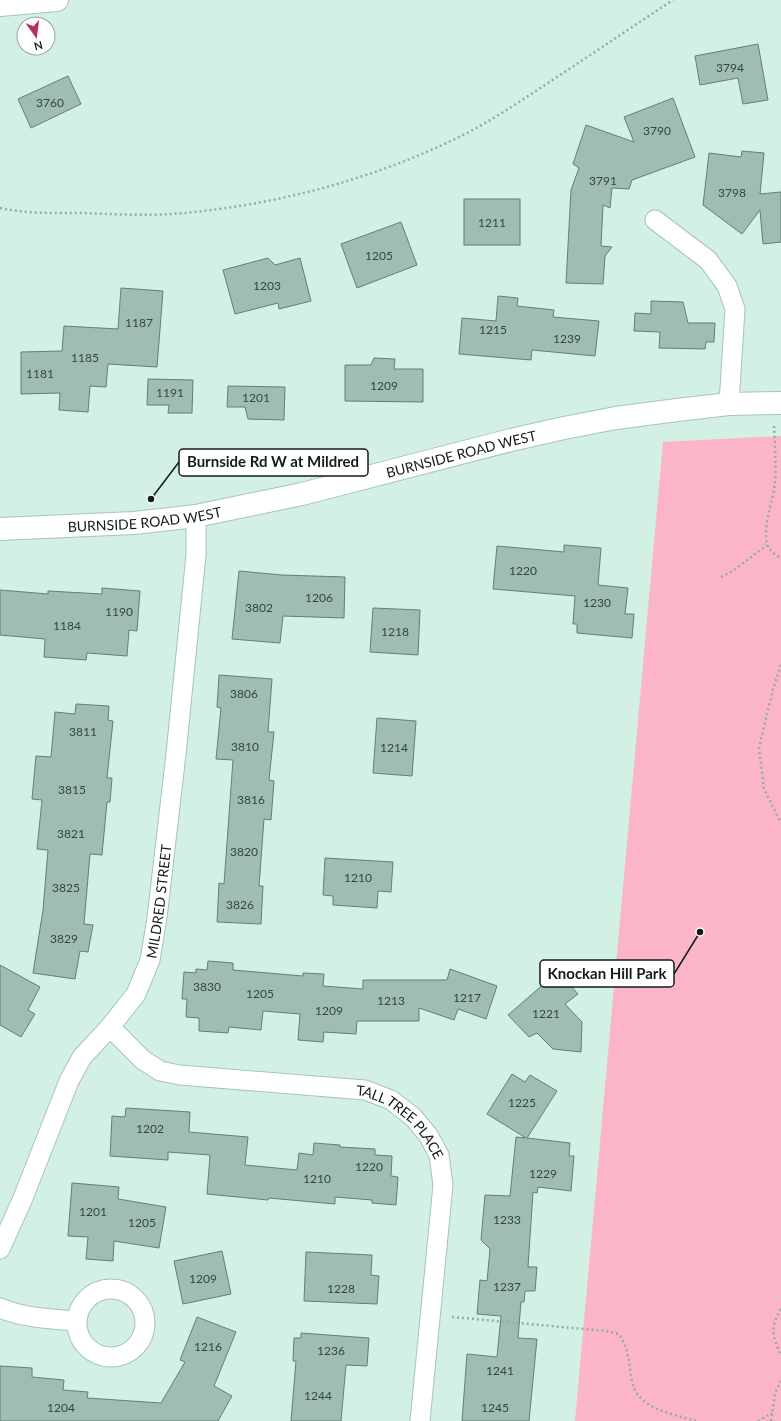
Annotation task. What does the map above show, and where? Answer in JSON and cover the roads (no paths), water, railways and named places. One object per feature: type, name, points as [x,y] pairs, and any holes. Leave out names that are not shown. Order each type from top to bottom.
[{"type":"main road","points":[[0,5],[57,0]]},
{"type":"main road","name":"BURNSIDE ROAD WEST","points":[[0,529],[134,523],[196,516],[302,494],[511,440],[564,428],[616,418],[729,404],[777,403]]},
{"type":"street","points":[[655,220],[708,260],[727,286],[735,309],[729,404]]},
{"type":"street","name":"MILDRED STREET","points":[[0,1249],[24,1198],[69,1081],[82,1057],[110,1027],[136,994],[150,960],[157,918],[196,555],[196,516]]},
{"type":"street","name":"TALL TREE PLACE","points":[[110,1027],[143,1060],[160,1071],[180,1075],[365,1090],[391,1100],[413,1116],[428,1135],[439,1155],[443,1185],[420,1421]]},
{"type":"street","points":[[0,1308],[14,1314],[76,1321]]},
{"type":"place","name":"Burnside Rd W at Mildred","points":[[151,499]]},
{"type":"place","name":"Knockan Hill Park","points":[[700,932]]}]
